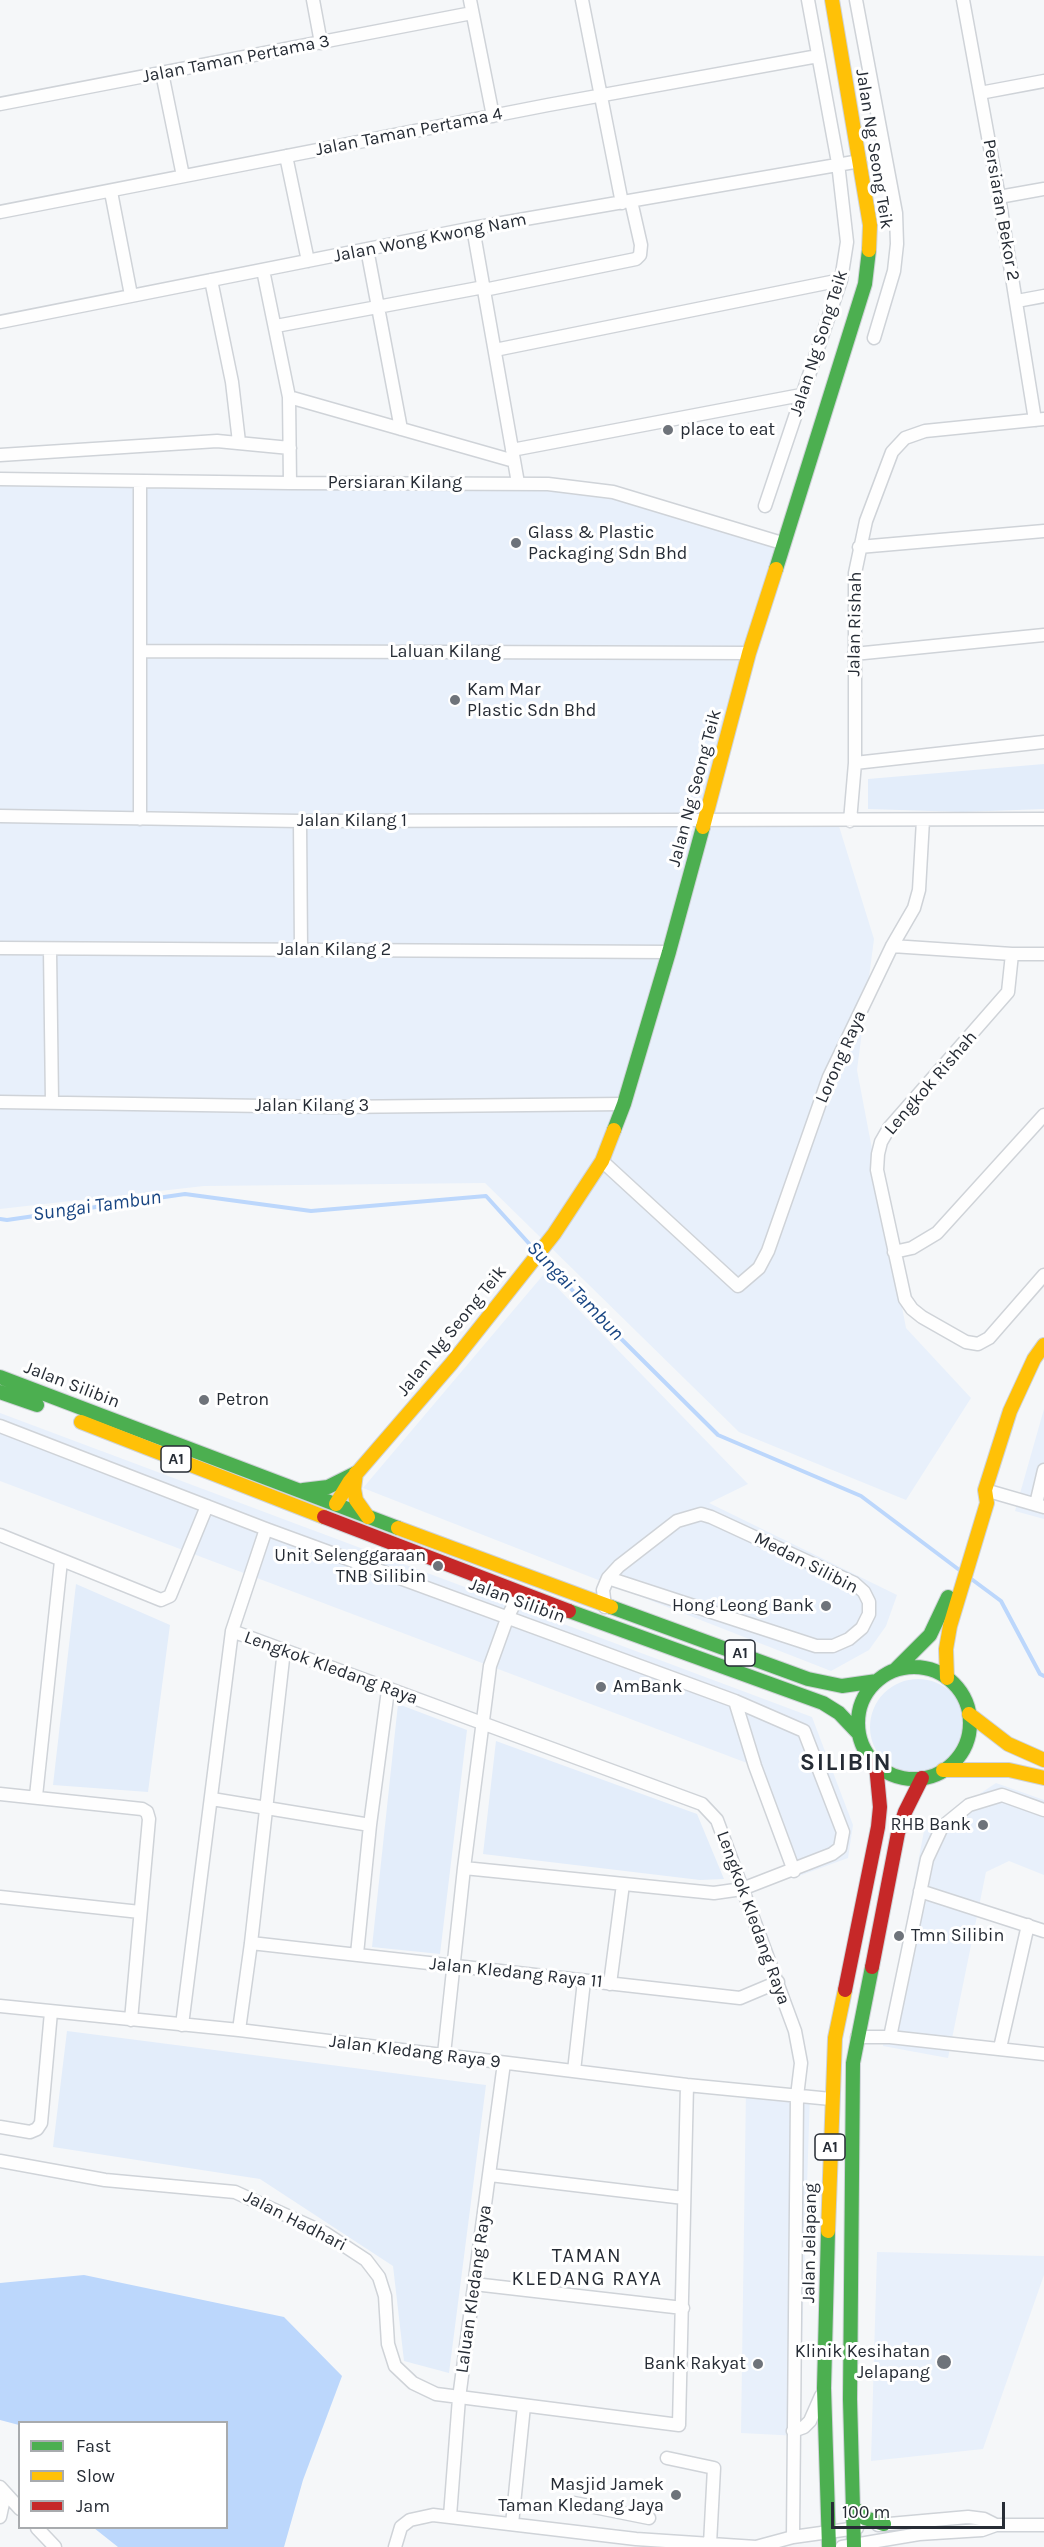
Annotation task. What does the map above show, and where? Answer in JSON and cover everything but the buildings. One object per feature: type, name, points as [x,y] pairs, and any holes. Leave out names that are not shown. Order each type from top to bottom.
[{"type":"main road","name":"Jalan Ng Seong Teik","points":[[336,1504],[342,1491],[451,1364],[554,1234],[602,1161],[624,1104],[669,952],[749,652],[865,284],[869,262],[870,225],[832,0]]},
{"type":"main road","points":[[876,1765],[894,1776],[910,1779],[922,1778],[943,1770],[956,1759],[966,1744],[970,1727],[969,1714],[959,1690],[947,1678],[946,1649],[950,1608],[967,1554],[987,1503],[986,1490],[1010,1411],[1029,1369],[1044,1345]]},
{"type":"main road","name":"Jalan Silibin","points":[[0,1377],[594,1603],[825,1684],[842,1686],[877,1681]]},
{"type":"main road","name":"Jalan Silibin","points":[[0,1392],[520,1593],[823,1702],[839,1713],[858,1732]]},
{"type":"main road","points":[[298,1490],[328,1487],[357,1473]]},
{"type":"main road","points":[[357,1473],[354,1489],[356,1500],[368,1517]]},
{"type":"main road","points":[[336,1504],[336,1516],[350,1528]]},
{"type":"main road","points":[[502,1568],[518,1581],[520,1593]]},
{"type":"main road","points":[[520,1593],[526,1588],[537,1587],[572,1601],[594,1603],[618,1628]]},
{"type":"main road","points":[[895,1670],[930,1635],[950,1608]]},
{"type":"main road","name":"A1","points":[[876,1765],[865,1750],[858,1732],[858,1718],[861,1704],[877,1681],[895,1670],[912,1667],[926,1668],[947,1678]]},
{"type":"main road","points":[[969,1714],[1008,1744],[1044,1760]]},
{"type":"main road","name":"Jalan Jelapang","points":[[829,2540],[824,2388],[831,2099],[835,2038],[878,1827],[880,1808],[876,1765]]},
{"type":"main road","points":[[943,1770],[1009,1770],[1044,1778]]},
{"type":"main road","name":"A1","points":[[850,2546],[853,2529],[850,2216],[853,2063],[898,1833],[905,1812],[922,1778]]},
{"type":"main road","points":[[853,2507],[865,2518],[884,2524]]},
{"type":"street","points":[[313,0],[321,43]]},
{"type":"street","points":[[470,0],[493,116]]},
{"type":"street","points":[[276,326],[484,289],[636,259],[640,255],[640,245],[626,202],[600,95],[582,0]]},
{"type":"street","name":"Jalan Ng Song Teik","points":[[765,506],[841,280],[848,242],[838,163],[808,0]]},
{"type":"street","name":"Jalan Ng Seong Teik","points":[[856,0],[896,213],[897,243],[894,272],[874,338]]},
{"type":"street","name":"Persiaran Bekor 2","points":[[963,0],[1039,420]]},
{"type":"street","name":"Jalan Taman Pertama 3","points":[[0,104],[472,13]]},
{"type":"street","name":"Jalan Taman Pertama 4","points":[[0,212],[600,95],[818,56]]},
{"type":"street","points":[[162,73],[183,177]]},
{"type":"street","points":[[980,93],[1044,81]]},
{"type":"street","points":[[286,156],[308,261]]},
{"type":"street","name":"Jalan Wong Kwong Nam","points":[[0,322],[473,228],[860,161]]},
{"type":"street","points":[[999,197],[1044,189]]},
{"type":"street","points":[[111,192],[131,295]]},
{"type":"street","points":[[473,228],[518,483]]},
{"type":"street","points":[[367,249],[401,429]]},
{"type":"street","points":[[263,270],[289,396],[290,483]]},
{"type":"street","points":[[211,279],[232,382],[239,442]]},
{"type":"street","points":[[495,350],[841,280]]},
{"type":"street","points":[[1017,301],[1044,296]]},
{"type":"street","points":[[289,396],[401,429],[513,455],[801,395]]},
{"type":"street","name":"Jalan Rishah","points":[[850,821],[855,763],[855,573],[866,521],[892,452],[905,438],[926,431],[1039,420]]},
{"type":"street","points":[[0,455],[186,443],[239,442],[290,448]]},
{"type":"street","name":"Persiaran Kilang","points":[[0,479],[548,484],[613,492],[782,543]]},
{"type":"street","points":[[140,481],[140,819]]},
{"type":"street","points":[[859,547],[1044,531]]},
{"type":"street","points":[[854,654],[1044,635]]},
{"type":"street","name":"Laluan Kilang","points":[[141,651],[749,652]]},
{"type":"street","points":[[855,763],[1044,742]]},
{"type":"street","name":"Jalan Kilang 1","points":[[0,816],[300,821],[1044,819]]},
{"type":"street","name":"Lorong Raya","points":[[602,1161],[738,1286],[759,1268],[768,1251],[829,1077],[892,946],[914,908],[919,890],[923,820]]},
{"type":"street","points":[[300,821],[301,950]]},
{"type":"street","points":[[892,946],[1044,954]]},
{"type":"street","name":"Jalan Kilang 2","points":[[0,948],[669,952]]},
{"type":"street","points":[[50,950],[52,1102]]},
{"type":"street","name":"Lengkok Rishah","points":[[1012,954],[1011,983],[1002,1003],[889,1128],[881,1142],[878,1170],[905,1299],[922,1317],[966,1342],[978,1344],[989,1338],[1044,1275]]},
{"type":"street","name":"Jalan Kilang 3","points":[[0,1102],[333,1107],[624,1104]]},
{"type":"street","points":[[894,1252],[912,1248],[937,1233],[1044,1114]]},
{"type":"street","name":"Jalan Silibin","points":[[0,1426],[266,1529],[735,1701],[804,1731],[841,1823],[843,1842],[840,1848],[832,1854],[794,1871],[742,1889],[714,1893],[464,1868]]},
{"type":"street","points":[[986,1490],[1040,1506],[1044,1470]]},
{"type":"street","points":[[0,1535],[161,1600],[170,1596],[207,1506]]},
{"type":"street","name":"Medan Silibin","points":[[594,1603],[608,1578],[619,1566],[677,1521],[701,1514],[711,1516],[854,1583],[864,1592],[869,1602],[869,1614],[862,1628],[849,1639],[833,1646],[816,1646],[608,1578]]},
{"type":"street","points":[[182,2025],[232,1631],[266,1529]]},
{"type":"street","points":[[36,1796],[61,1561]]},
{"type":"street","points":[[594,1603],[603,1590]]},
{"type":"street","points":[[444,2054],[464,1868],[490,1666],[508,1616],[520,1593]]},
{"type":"street","name":"Lengkok Kledang Raya","points":[[232,1631],[702,1804],[717,1820],[778,1982],[799,2048],[801,2063],[797,2096],[793,2537]]},
{"type":"street","points":[[239,2030],[284,1650]]},
{"type":"street","points":[[357,1954],[370,1825],[388,1690]]},
{"type":"street","points":[[735,1701],[755,1766],[794,1871]]},
{"type":"street","points":[[0,1794],[36,1796],[142,1809],[147,1812],[149,1819],[130,2020]]},
{"type":"street","points":[[890,2037],[927,1859],[942,1827],[969,1805],[1002,1795],[1044,1810]]},
{"type":"street","points":[[212,1799],[267,1806],[370,1825]]},
{"type":"street","points":[[610,1984],[623,1884]]},
{"type":"street","points":[[920,1891],[1044,1931]]},
{"type":"street","points":[[0,1897],[140,1912]]},
{"type":"street","points":[[1000,2048],[1028,1925]]},
{"type":"street","name":"Jalan Kledang Raya 11","points":[[251,1943],[740,1998],[778,1982]]},
{"type":"street","points":[[574,2071],[584,1981]]},
{"type":"street","name":"Jalan Kledang Raya 9","points":[[0,2006],[239,2030],[687,2085],[831,2099]]},
{"type":"street","points":[[0,2127],[30,2132],[37,2129],[41,2123],[51,2012]]},
{"type":"street","points":[[857,2037],[890,2037],[1044,2054]]},
{"type":"street","name":"Laluan Kledang Raya","points":[[450,2516],[459,2398],[504,2063]]},
{"type":"street","points":[[474,2284],[683,2308],[687,2085]]},
{"type":"street","name":"Jalan Hadhari","points":[[0,2161],[105,2180],[235,2192],[325,2233],[366,2260],[379,2277],[385,2296],[388,2344],[395,2366],[413,2383],[436,2394],[679,2425],[683,2308]]},
{"type":"street","points":[[490,2175],[684,2198]]},
{"type":"street","points":[[793,2431],[804,2427],[810,2421],[824,2388]]},
{"type":"street","points":[[512,2524],[524,2406]]},
{"type":"street","points":[[667,2458],[714,2468],[710,2544]]},
{"type":"street","points":[[3,2490],[18,2507]]},
{"type":"street","points":[[0,2517],[3,2490]]},
{"type":"street","points":[[574,2504],[649,2518]]},
{"type":"street","points":[[395,2547],[395,2539],[401,2527],[410,2520],[420,2517],[450,2516],[635,2542],[756,2547],[793,2537],[829,2540],[853,2529],[884,2524],[968,2517],[984,2519],[996,2525]]},
{"type":"street","points":[[634,2516],[635,2542]]},
{"type":"street","points":[[850,2546],[919,2534],[982,2530],[996,2525],[1044,2525]]},
{"type":"street","points":[[38,2529],[55,2547]]},
{"type":"shaded area","points":[[0,481],[586,488],[784,546],[708,819],[838,823],[874,939],[857,1070],[906,1328],[971,1398],[906,1500],[739,1432],[485,1183],[204,1186],[0,1209]]},
{"type":"shaded area","points":[[1044,764],[1044,809],[962,812],[868,809],[868,779]]},
{"type":"shaded area","points":[[544,1274],[748,1484],[709,1503],[897,1595],[886,1626],[869,1650],[831,1671],[363,1488]]},
{"type":"shaded area","points":[[1044,1409],[1044,1519],[1015,1511]]},
{"type":"shaded area","points":[[0,1413],[812,1717],[853,1825],[848,1858],[796,1877],[755,1766],[0,1481]]},
{"type":"shaded area","points":[[76,1584],[170,1625],[148,1792],[53,1785]]},
{"type":"shaded area","points":[[918,1679],[936,1683],[952,1693],[962,1709],[966,1727],[962,1745],[952,1761],[936,1771],[918,1775],[900,1771],[884,1761],[874,1745],[870,1727],[874,1709],[884,1693],[900,1683]]},
{"type":"shaded area","points":[[398,1704],[467,1730],[440,1954],[372,1947]]},
{"type":"shaded area","points":[[496,1741],[697,1814],[724,1879],[700,1880],[483,1854]]},
{"type":"shaded area","points":[[996,1783],[1044,1800],[1044,1875],[1009,1861],[986,1872],[948,2058],[883,2046],[924,1831]]},
{"type":"shaded area","points":[[67,2031],[486,2085],[449,2373],[404,2361],[393,2266],[260,2179],[53,2147]]},
{"type":"shaded area","points":[[746,2088],[810,2093],[799,2436],[741,2433]]},
{"type":"shaded area","name":"Klinik Kesihatan Jelapang","points":[[877,2252],[1044,2256],[1044,2275],[983,2449],[871,2461]]},
{"type":"water","points":[[84,2275],[284,2317],[342,2376],[303,2480],[284,2547],[118,2547],[95,2529],[228,2529],[228,2421],[18,2421],[18,2425],[0,2420],[0,2283]]},
{"type":"waterway","name":"Sungai Tambun","points":[[0,1219],[7,1220],[185,1194],[311,1211],[486,1196],[534,1249]]},
{"type":"waterway","name":"Sungai Tambun","points":[[542,1257],[574,1292],[718,1435],[861,1496],[962,1572]]},
{"type":"waterway","name":"Sungai Tambun","points":[[970,1578],[1001,1601],[1040,1674],[1044,1676]]},
{"type":"traffic: fast","points":[[776,569],[865,284],[869,250]]},
{"type":"traffic: fast","points":[[614,1130],[624,1104],[669,952],[703,827]]},
{"type":"traffic: fast","points":[[0,1377],[398,1528]]},
{"type":"traffic: fast","points":[[0,1392],[37,1405]]},
{"type":"traffic: fast","points":[[303,1490],[328,1487],[356,1473]]},
{"type":"traffic: fast","points":[[895,1670],[930,1635],[948,1597]]},
{"type":"traffic: fast","points":[[611,1607],[808,1679],[842,1686],[877,1681]]},
{"type":"traffic: fast","points":[[569,1611],[823,1703],[839,1713],[858,1733]]},
{"type":"traffic: fast","points":[[914,1667],[935,1671],[954,1683],[966,1702],[970,1723],[966,1744],[954,1763],[935,1775],[914,1779],[893,1775],[874,1763],[862,1744],[858,1723],[862,1702],[874,1683],[893,1671],[914,1667]]},
{"type":"traffic: fast","points":[[854,2547],[850,2399],[853,2063],[872,1967]]},
{"type":"traffic: fast","points":[[828,2231],[824,2388],[829,2547]]},
{"type":"traffic: fast","points":[[853,2507],[865,2518],[884,2524]]},
{"type":"traffic: slow","points":[[832,0],[870,225],[869,250]]},
{"type":"traffic: slow","points":[[703,827],[749,653],[776,569]]},
{"type":"traffic: slow","points":[[336,1504],[350,1481],[451,1364],[554,1234],[602,1161],[614,1130]]},
{"type":"traffic: slow","points":[[947,1678],[946,1649],[950,1626],[987,1503],[985,1490],[1010,1411],[1034,1359],[1044,1345]]},
{"type":"traffic: slow","points":[[81,1422],[324,1517]]},
{"type":"traffic: slow","points":[[356,1473],[354,1489],[356,1500],[368,1517]]},
{"type":"traffic: slow","points":[[398,1528],[611,1607]]},
{"type":"traffic: slow","points":[[969,1714],[1008,1744],[1044,1760]]},
{"type":"traffic: slow","points":[[943,1770],[1009,1770],[1044,1778]]},
{"type":"traffic: slow","points":[[828,2231],[835,2038],[845,1990]]},
{"type":"traffic: jam","points":[[324,1517],[569,1611]]},
{"type":"traffic: jam","points":[[845,1990],[878,1827],[880,1807],[876,1765]]},
{"type":"traffic: jam","points":[[872,1967],[898,1833],[905,1812],[922,1778]]},
{"type":"place","name":"place to eat","points":[[668,430]]},
{"type":"place","name":"Glass & Plastic Packaging Sdn Bhd","points":[[516,543]]},
{"type":"place","name":"Kam Mar Plastic Sdn Bhd","points":[[455,700]]},
{"type":"place","name":"Petron","points":[[204,1400]]},
{"type":"place","name":"Unit Selenggaraan TNB Silibin","points":[[438,1566]]},
{"type":"place","name":"Hong Leong Bank","points":[[826,1606]]},
{"type":"place","name":"AmBank","points":[[601,1687]]},
{"type":"place","name":"RHB Bank","points":[[983,1825]]},
{"type":"place","name":"Tmn Silibin","points":[[899,1936]]},
{"type":"place","name":"Klinik Kesihatan Jelapang","points":[[944,2362]]},
{"type":"place","name":"Bank Rakyat","points":[[758,2364]]},
{"type":"place","name":"Masjid Jamek Taman Kledang Jaya","points":[[676,2495]]},
{"type":"district","name":"SILIBIN","points":[[846,1763]]},
{"type":"district","name":"TAMAN KLEDANG RAYA","points":[[587,2268]]}]
